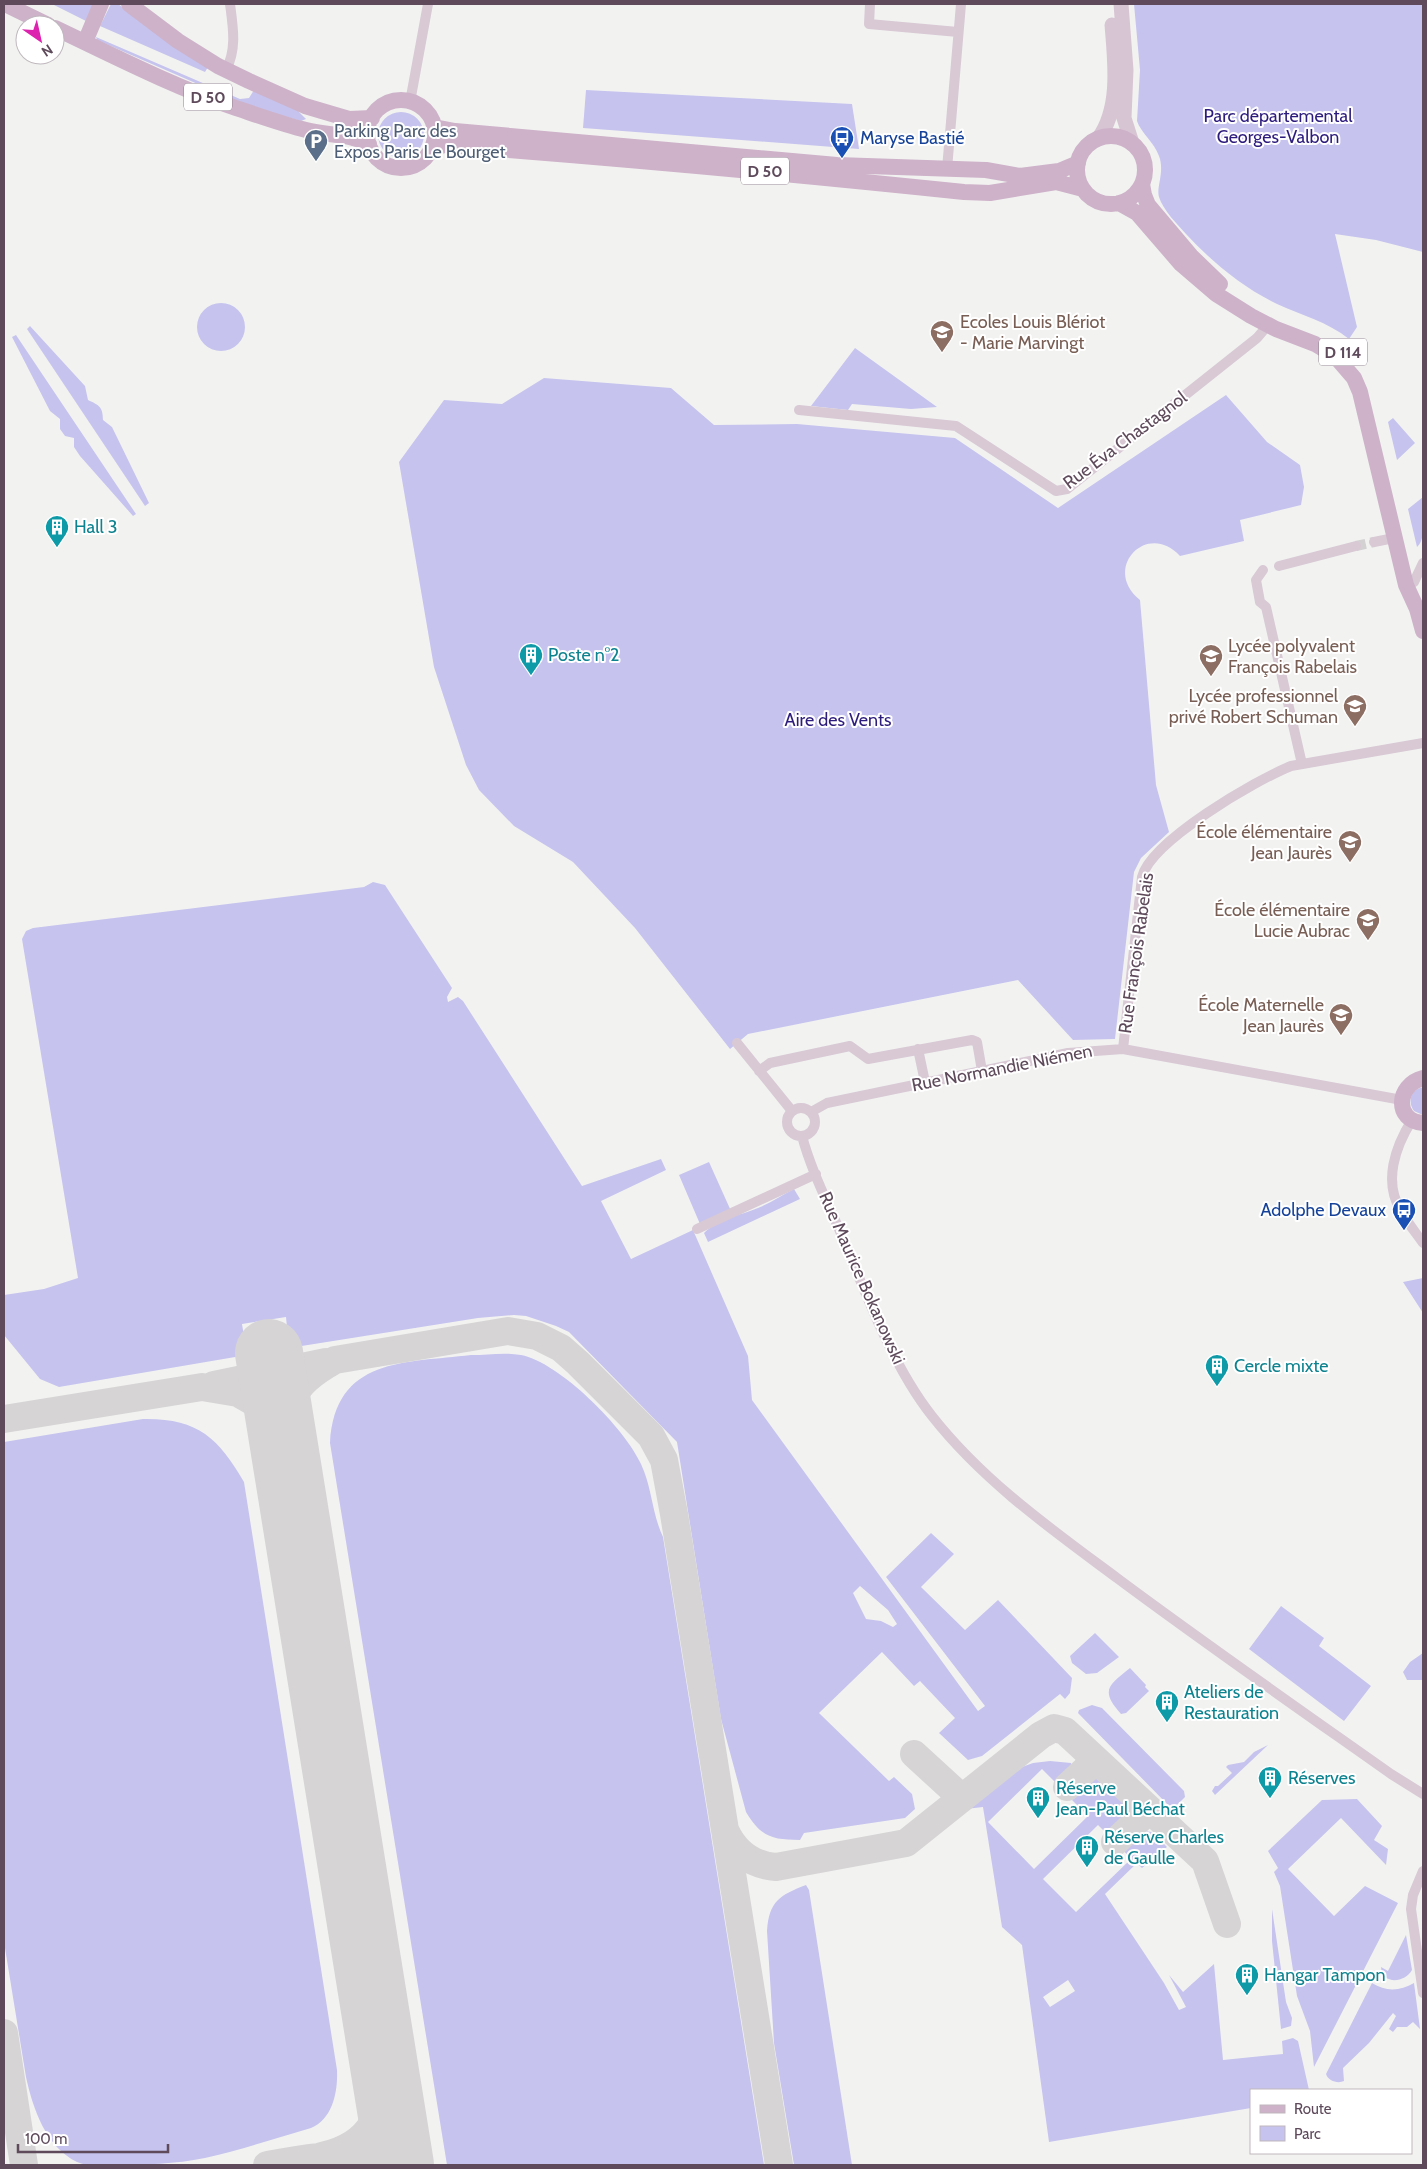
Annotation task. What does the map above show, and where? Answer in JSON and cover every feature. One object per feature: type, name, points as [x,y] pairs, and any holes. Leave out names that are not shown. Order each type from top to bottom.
[{"type":"main road","points":[[5,4],[28,15]]},
{"type":"main road","points":[[85,42],[101,4]]},
{"type":"main road","name":"D 50","points":[[129,4],[178,41],[226,70],[305,106],[349,119],[372,118]]},
{"type":"main road","points":[[1110,4],[1114,86],[1107,125],[1098,139],[1083,152],[1078,163],[1079,181],[1083,189],[1088,195],[1102,203],[1119,203],[1133,197],[1142,184],[1145,166],[1138,150],[1132,143],[1124,118],[1126,70],[1121,4]]},
{"type":"main road","name":"D 50","points":[[65,33],[143,70],[232,107],[306,130],[346,135],[369,144]]},
{"type":"main road","points":[[390,102],[410,102],[428,114],[434,127],[435,138],[432,148],[418,164],[394,168],[379,160],[369,144],[368,129],[372,118],[381,107],[390,102]]},
{"type":"main road","name":"D 50","points":[[434,127],[455,131],[837,165],[986,170],[1020,176],[1059,171],[1078,163]]},
{"type":"main road","points":[[1098,139],[1110,136],[1132,143]]},
{"type":"main road","name":"D 50","points":[[432,148],[445,145],[611,158],[964,192],[990,193],[1056,182],[1083,189]]},
{"type":"main road","name":"D 114","points":[[1142,184],[1148,205],[1208,274],[1256,307],[1331,342],[1341,350],[1361,374],[1368,389],[1414,582],[1417,609],[1423,632]]},
{"type":"main road","name":"D 114","points":[[1119,203],[1137,213],[1181,264],[1210,290],[1233,306],[1268,325],[1326,350],[1344,365],[1354,378],[1360,392],[1406,585],[1417,609]]},
{"type":"main road","points":[[1418,1122],[1404,1110],[1402,1100],[1408,1086],[1423,1078]]},
{"type":"street","points":[[226,70],[232,58],[234,37],[230,4]]},
{"type":"street","points":[[410,102],[428,4]]},
{"type":"street","points":[[870,4],[869,24],[958,32]]},
{"type":"street","points":[[947,169],[961,4]]},
{"type":"street","name":"Rue Éva Chastagnol","points":[[799,410],[956,426],[1056,491],[1067,489],[1257,338],[1268,325]]},
{"type":"street","points":[[1374,542],[1394,538]]},
{"type":"street","points":[[1279,566],[1356,546]]},
{"type":"street","points":[[1414,582],[1423,563]]},
{"type":"street","points":[[1263,570],[1256,580],[1260,602],[1266,607],[1302,764]]},
{"type":"street","name":"Rue François Rabelais","points":[[1123,1049],[1144,870],[1150,861],[1213,808],[1245,788],[1277,772],[1302,764],[1423,743]]},
{"type":"street","points":[[759,1070],[770,1063],[850,1046],[868,1059],[972,1040],[977,1042],[982,1070]]},
{"type":"street","points":[[737,1043],[792,1111]]},
{"type":"street","points":[[918,1049],[925,1082]]},
{"type":"street","name":"Rue Normandie Niémen","points":[[811,1112],[827,1103],[982,1070],[1068,1053],[1123,1049],[1402,1100]]},
{"type":"street","points":[[800,1108],[811,1112],[815,1120],[813,1129],[802,1136],[793,1134],[787,1126],[788,1117],[792,1111],[800,1108]]},
{"type":"street","points":[[1418,1122],[1400,1138],[1396,1149],[1392,1185],[1401,1211],[1423,1243]]},
{"type":"street","name":"Rue Maurice Bokanowski","points":[[802,1136],[816,1174],[892,1348],[931,1416],[972,1460],[1009,1495],[1055,1532],[1173,1620],[1391,1774],[1423,1794]]},
{"type":"street","points":[[697,1230],[816,1174]]},
{"type":"street","points":[[1423,1871],[1413,1895],[1411,1910],[1423,1993]]},
{"type":"green space","points":[[52,4],[95,4],[86,21]]},
{"type":"green space","points":[[111,4],[118,4],[208,67],[205,72],[100,26]]},
{"type":"green space","name":"Parc départemental Georges-Valbon","points":[[1134,4],[1423,4],[1423,252],[1376,240],[1335,234],[1357,327],[1349,339],[1323,323],[1277,304],[1240,282],[1196,244],[1164,207],[1158,193],[1161,162],[1154,146],[1141,130],[1137,121],[1140,70]]},
{"type":"green space","points":[[96,37],[240,99],[249,98],[254,90],[296,109],[306,119],[301,121],[248,106],[97,40]]},
{"type":"green space","points":[[586,90],[852,104],[859,149],[583,128]]},
{"type":"green space","points":[[401,112],[414,116],[420,122],[424,135],[420,148],[414,154],[401,158],[388,154],[382,148],[378,135],[382,122],[388,116]]},
{"type":"green space","points":[[216,303],[226,303],[238,310],[245,322],[245,332],[238,344],[226,351],[216,351],[208,347],[201,340],[197,332],[197,322],[201,314],[208,307]]},
{"type":"green space","points":[[30,326],[85,386],[88,400],[98,405],[101,409],[103,420],[112,427],[149,503],[145,506],[27,329]]},
{"type":"green space","points":[[16,335],[136,514],[133,516],[80,456],[74,447],[74,438],[65,436],[60,429],[60,419],[50,411],[12,337]]},
{"type":"green space","points":[[855,348],[937,407],[911,409],[852,404],[848,410],[811,406]]},
{"type":"green space","name":"Aire des Vents","points":[[544,378],[671,388],[714,425],[797,424],[955,438],[1058,508],[1226,395],[1267,442],[1300,465],[1304,487],[1301,505],[1240,520],[1244,541],[1180,556],[1167,546],[1154,543],[1143,546],[1133,553],[1127,563],[1125,575],[1129,588],[1140,600],[1156,785],[1169,832],[1141,858],[1134,872],[1115,1039],[1073,1040],[1018,980],[748,1034],[730,1049],[635,928],[573,862],[514,826],[479,790],[466,765],[434,667],[399,462],[444,400],[502,404]]},
{"type":"green space","points":[[1393,418],[1415,443],[1397,460],[1388,422]]},
{"type":"green space","points":[[1423,497],[1423,531],[1422,538],[1417,547],[1408,509]]},
{"type":"green space","points":[[373,882],[385,885],[452,988],[447,997],[448,1002],[458,997],[463,1001],[582,1186],[661,1159],[666,1170],[601,1201],[631,1259],[693,1230],[748,1356],[752,1400],[978,1711],[985,1706],[886,1577],[931,1533],[954,1554],[921,1587],[965,1630],[998,1600],[1072,1678],[1070,1693],[1065,1699],[1060,1694],[982,1756],[968,1760],[939,1733],[955,1718],[920,1681],[914,1686],[882,1652],[819,1713],[889,1781],[894,1777],[912,1794],[915,1809],[905,1818],[804,1833],[800,1840],[775,1838],[762,1832],[751,1820],[746,1812],[721,1719],[677,1442],[569,1332],[526,1316],[514,1315],[478,1318],[289,1348],[286,1317],[242,1324],[247,1355],[59,1387],[40,1379],[4,1335],[4,1295],[44,1289],[78,1278],[22,939],[26,931],[33,928],[364,887]],"holes":[[[860,1586],[888,1610],[897,1624],[893,1627],[881,1621],[866,1619],[853,1593]]]},
{"type":"green space","points":[[1423,1087],[1423,1115],[1414,1111],[1411,1096],[1419,1088]]},
{"type":"green space","points":[[709,1162],[731,1211],[700,1224],[679,1175]]},
{"type":"green space","points":[[794,1189],[800,1199],[708,1242],[704,1233],[716,1224],[763,1206]]},
{"type":"green space","points":[[1423,1278],[1423,1313],[1403,1282]]},
{"type":"green space","points":[[471,1355],[521,1355],[536,1360],[554,1370],[571,1383],[606,1416],[633,1449],[645,1473],[656,1519],[663,1537],[764,2165],[447,2165],[330,1443],[335,1415],[345,1394],[359,1379],[378,1370],[399,1364]]},
{"type":"green space","points":[[143,1419],[178,1422],[204,1433],[225,1453],[244,1482],[337,2078],[333,2104],[324,2118],[311,2128],[194,2160],[171,2163],[91,2165],[77,2162],[57,2147],[42,2126],[37,2114],[26,2077],[4,1942],[4,1442]]},
{"type":"green space","points":[[1281,1606],[1324,1638],[1319,1646],[1371,1686],[1344,1721],[1249,1649]]},
{"type":"green space","points":[[1095,1633],[1119,1657],[1097,1673],[1086,1674],[1072,1663],[1070,1656]]},
{"type":"green space","points":[[1423,1653],[1423,1680],[1407,1680],[1403,1672],[1410,1662]]},
{"type":"green space","points":[[1130,1668],[1146,1685],[1145,1687],[1149,1691],[1126,1713],[1121,1714],[1110,1699],[1109,1689],[1116,1679]]},
{"type":"green space","points":[[1092,1705],[1102,1708],[1184,1791],[1185,1797],[1176,1806],[1170,1807],[1078,1713],[1079,1710]]},
{"type":"green space","points":[[1268,1745],[1215,1795],[1212,1791],[1215,1786],[1218,1786],[1232,1773],[1226,1767],[1228,1765],[1244,1762],[1254,1752]]},
{"type":"green space","points":[[1050,1761],[1071,1763],[1072,1768],[1057,1784],[1042,1769],[988,1822],[1034,1869],[1088,1816],[1072,1800],[1079,1794],[1075,1790],[1089,1776],[1096,1776],[1125,1805],[1126,1813],[1106,1833],[1098,1825],[1043,1879],[1076,1912],[1131,1859],[1122,1849],[1143,1831],[1152,1832],[1167,1847],[1142,1868],[1137,1863],[1105,1894],[1164,1983],[1179,2010],[1186,2007],[1169,1975],[1183,1992],[1214,1964],[1223,2060],[1283,2054],[1282,2041],[1293,2038],[1298,2041],[1309,2089],[1250,2089],[1250,2108],[1049,2142],[1022,1945],[1002,1927],[983,1807],[966,1809],[1011,1771],[1033,1763]],"holes":[[[1068,1980],[1075,1991],[1050,2007],[1043,1997]]]},
{"type":"green space","points":[[1357,1799],[1382,1826],[1374,1840],[1388,1849],[1386,1865],[1341,1818],[1288,1869],[1334,1916],[1365,1886],[1398,1903],[1314,2067],[1310,2031],[1297,1996],[1280,1886],[1274,1872],[1278,1868],[1268,1851],[1322,1800]]},
{"type":"green space","points":[[806,1885],[809,1890],[852,2165],[794,2165],[774,2043],[767,1931],[770,1913],[778,1900],[789,1892]]},
{"type":"green space","points":[[1272,1909],[1286,2002],[1292,2018],[1291,2026],[1281,2029],[1272,1941]]},
{"type":"green space","points":[[1406,1935],[1412,1970],[1399,1980],[1389,1979],[1382,1973],[1381,1967],[1388,1971]]},
{"type":"green space","points":[[1372,1983],[1382,1988],[1398,1989],[1414,1983],[1420,2029],[1413,2022],[1407,2027],[1397,2027],[1393,2032],[1389,2029],[1396,2016],[1393,2013],[1369,2043],[1343,2068],[1344,2081],[1334,2081],[1326,2074]]},
{"type":"taxiway","points":[[286,1455],[287,1422],[292,1398],[307,1379],[335,1360],[508,1331],[537,1336],[561,1348],[651,1436],[664,1460],[674,1514],[779,2165]]},
{"type":"taxiway","points":[[214,1385],[326,1362]]},
{"type":"taxiway","points":[[4,1419],[202,1387],[238,1393],[259,1405],[274,1422],[283,1447]]},
{"type":"taxiway","points":[[726,1832],[735,1846],[746,1857],[759,1864],[776,1867],[906,1843],[1041,1735],[1054,1728],[1065,1731],[1205,1861],[1227,1924]]},
{"type":"taxiway","points":[[914,1754],[962,1798]]},
{"type":"taxiway","points":[[1067,1787],[1096,1760]]},
{"type":"taxiway","points":[[1115,1842],[1149,1810]]},
{"type":"taxiway","points":[[4,2033],[24,2165]]},
{"type":"taxiway","points":[[322,2156],[340,2151],[354,2143],[365,2134],[373,2123],[382,2095],[384,2062]]},
{"type":"taxiway","points":[[267,2165],[307,2158],[333,2156],[358,2160],[370,2165]]},
{"type":"runway","points":[[269,1353],[400,2165]]},
{"type":"tunnel","points":[[1356,546],[1374,542]]},
{"type":"place","name":"Maryse Bastié","points":[[842,159]]},
{"type":"place","name":"Parking Parc des Expos Paris Le Bourget","points":[[316,162]]},
{"type":"place","name":"Ecoles Louis Blériot - Marie Marvingt","points":[[942,353]]},
{"type":"place","name":"Hall 3","points":[[57,548]]},
{"type":"place","name":"Poste n°2","points":[[531,676]]},
{"type":"place","name":"Lycée polyvalent François Rabelais","points":[[1211,677]]},
{"type":"place","name":"Lycée professionnel privé Robert Schuman","points":[[1355,727]]},
{"type":"place","name":"École élémentaire Jean Jaurès","points":[[1350,863]]},
{"type":"place","name":"École élémentaire Lucie Aubrac","points":[[1368,941]]},
{"type":"place","name":"École Maternelle Jean Jaurès","points":[[1341,1036]]},
{"type":"place","name":"Adolphe Devaux","points":[[1404,1231]]},
{"type":"place","name":"Cercle mixte","points":[[1217,1387]]},
{"type":"place","name":"Ateliers de Restauration","points":[[1167,1723]]},
{"type":"place","name":"Réserves","points":[[1270,1799]]},
{"type":"place","name":"Réserve Jean-Paul Béchat","points":[[1038,1819]]},
{"type":"place","name":"Réserve Charles de Gaulle","points":[[1087,1868]]},
{"type":"place","name":"Hangar Tampon","points":[[1247,1996]]}]
